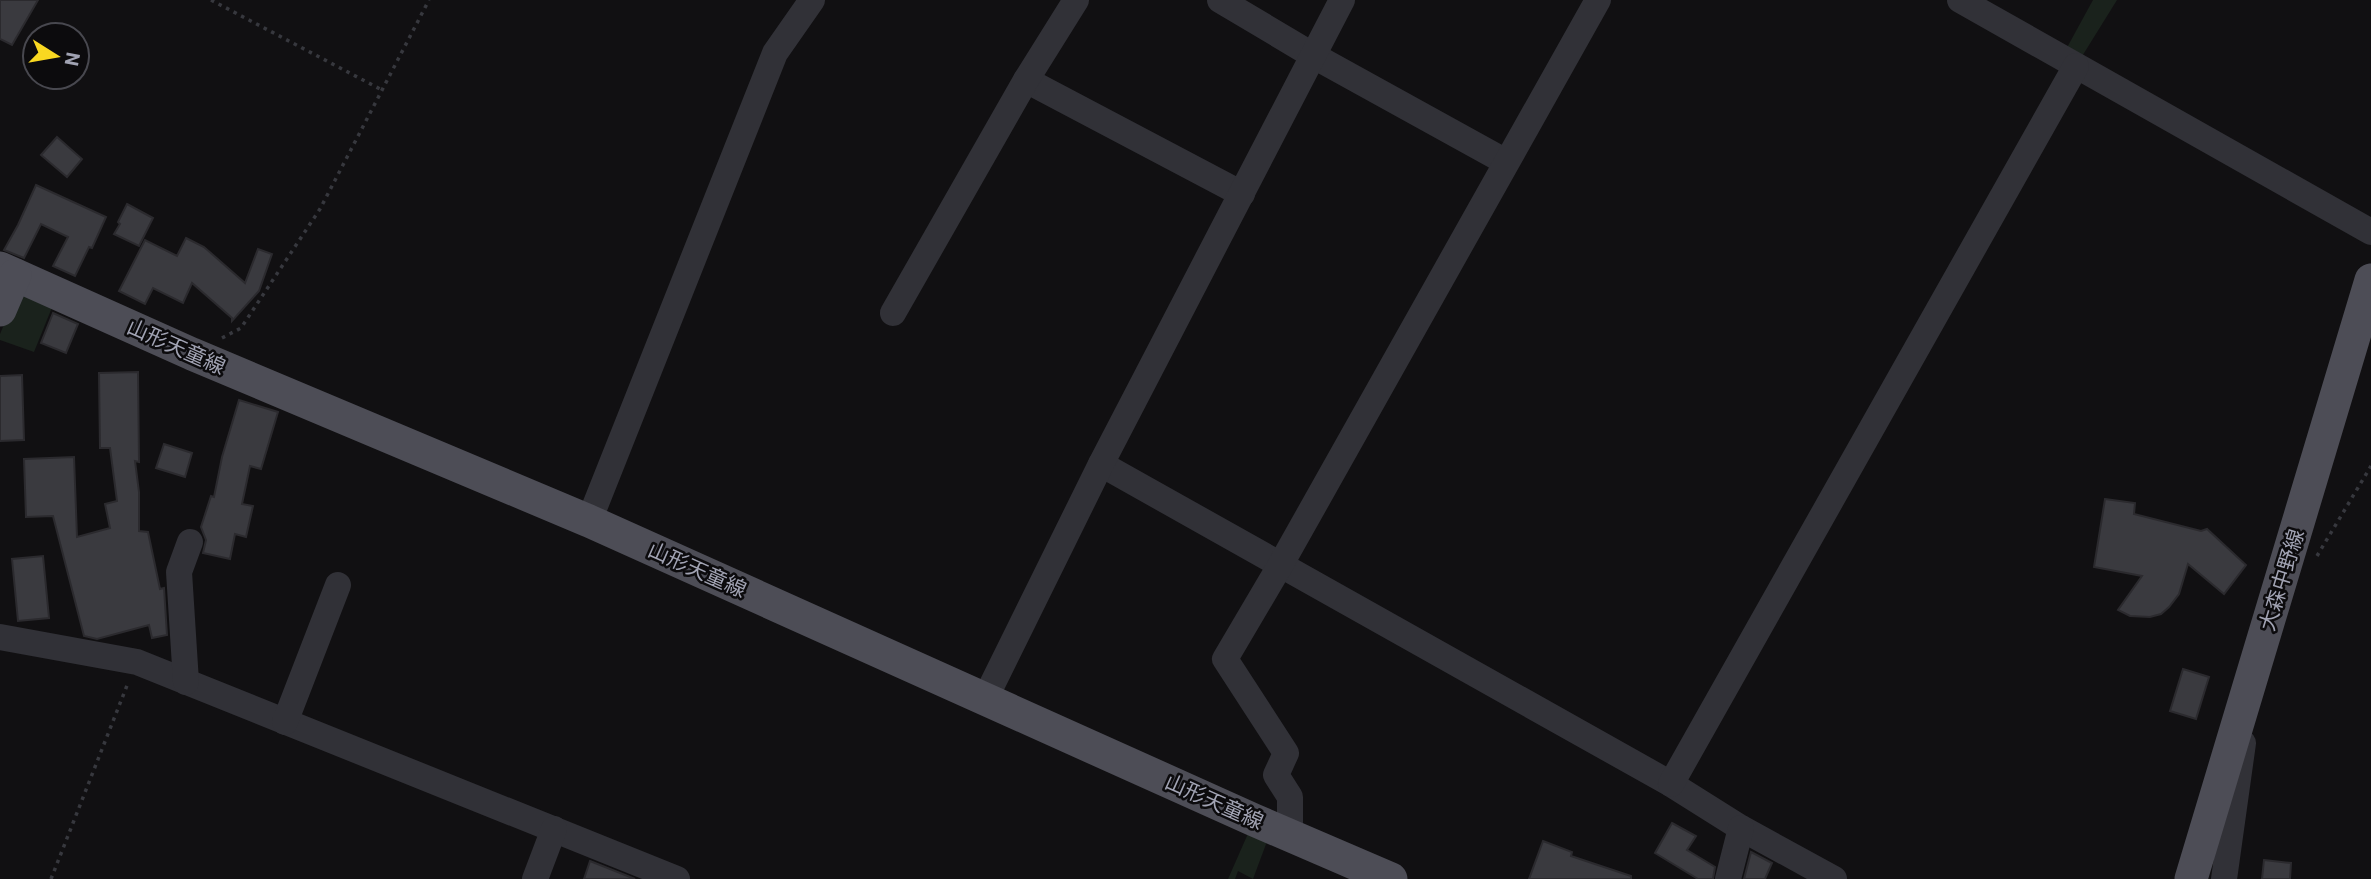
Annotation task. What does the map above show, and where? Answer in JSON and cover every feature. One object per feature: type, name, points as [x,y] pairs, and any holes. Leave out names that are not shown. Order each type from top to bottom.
[{"type":"main road","name":"山形天童線","points":[[8,271],[192,354],[589,521],[1391,879]]},
{"type":"main road","points":[[0,310],[8,271]]},
{"type":"main road","name":"大森中野線","points":[[2191,879],[2371,280]]},
{"type":"street","points":[[589,521],[775,53],[812,0]]},
{"type":"street","points":[[892,313],[1026,80],[1076,0]]},
{"type":"street","points":[[1220,0],[1314,56],[1506,162]]},
{"type":"street","points":[[985,699],[1101,464],[1342,0]]},
{"type":"street","points":[[1290,836],[1290,797],[1276,775],[1286,753],[1225,659],[1598,0]]},
{"type":"street","points":[[1960,0],[2371,232]]},
{"type":"street","points":[[1671,784],[2077,66]]},
{"type":"street","points":[[1026,80],[1242,194]]},
{"type":"street","points":[[1101,464],[1671,784],[1741,828],[1834,879]]},
{"type":"street","points":[[186,682],[179,572],[190,542]]},
{"type":"street","points":[[285,722],[338,585]]},
{"type":"street","points":[[0,637],[137,662],[677,879]]},
{"type":"street","points":[[2224,879],[2252,679]]},
{"type":"street","points":[[1728,879],[1741,828]]},
{"type":"street","points":[[535,879],[554,829]]},
{"type":"path","points":[[211,0],[382,90]]},
{"type":"path","points":[[192,354],[241,328],[320,209],[429,0]]},
{"type":"path","points":[[51,879],[137,662]]},
{"type":"shaded area","points":[[2093,0],[2117,0],[2076,66],[2064,53]]},
{"type":"shaded area","points":[[25,295],[55,300],[34,352],[0,340],[15,299]]},
{"type":"shaded area","points":[[1254,820],[1272,828],[1253,879],[1238,871],[1235,879],[1228,879]]},
{"type":"building","points":[[0,0],[38,0],[26,21],[21,21],[21,29],[12,45],[0,39]]},
{"type":"building","points":[[57,137],[82,159],[67,177],[41,155]]},
{"type":"building","points":[[36,185],[106,217],[75,276],[53,266],[68,237],[41,224],[24,258],[4,250]]},
{"type":"building","points":[[127,204],[153,218],[139,246],[114,234]]},
{"type":"building","points":[[186,238],[204,247],[245,283],[258,249],[272,254],[259,291],[232,321],[232,318],[192,283],[183,303],[153,288],[145,304],[119,291],[145,240],[177,256]]},
{"type":"building","points":[[53,313],[78,324],[66,353],[41,343]]},
{"type":"building","points":[[138,372],[139,462],[135,461],[139,492],[139,531],[148,532],[160,589],[164,588],[167,635],[152,638],[149,625],[97,639],[84,636],[53,516],[26,517],[24,459],[74,457],[77,537],[110,528],[105,504],[117,501],[110,448],[100,448],[99,373]]},
{"type":"building","points":[[22,375],[24,440],[0,441],[0,376]]},
{"type":"building","points":[[239,400],[278,412],[261,469],[250,466],[242,504],[253,506],[246,537],[235,534],[230,559],[203,553],[206,540],[201,527],[211,496],[214,497],[222,457]]},
{"type":"building","points":[[164,444],[192,453],[185,477],[156,468]]},
{"type":"building","points":[[2105,499],[2135,503],[2134,514],[2201,531],[2207,529],[2246,565],[2224,594],[2188,564],[2179,594],[2169,607],[2161,614],[2150,617],[2130,616],[2118,610],[2142,576],[2094,567]]},
{"type":"building","points":[[43,556],[49,618],[18,621],[12,559]]},
{"type":"building","points":[[2183,669],[2209,677],[2196,719],[2170,711]]},
{"type":"building","points":[[1672,823],[1696,836],[1687,850],[1715,867],[1713,879],[1698,879],[1655,853]]},
{"type":"building","points":[[1543,841],[1572,852],[1571,856],[1631,876],[1631,879],[1529,879]]},
{"type":"building","points":[[1751,852],[1772,863],[1765,879],[1744,879]]},
{"type":"building","points":[[2264,860],[2291,863],[2290,879],[2262,879]]},
{"type":"building","points":[[590,861],[635,879],[584,879]]}]
